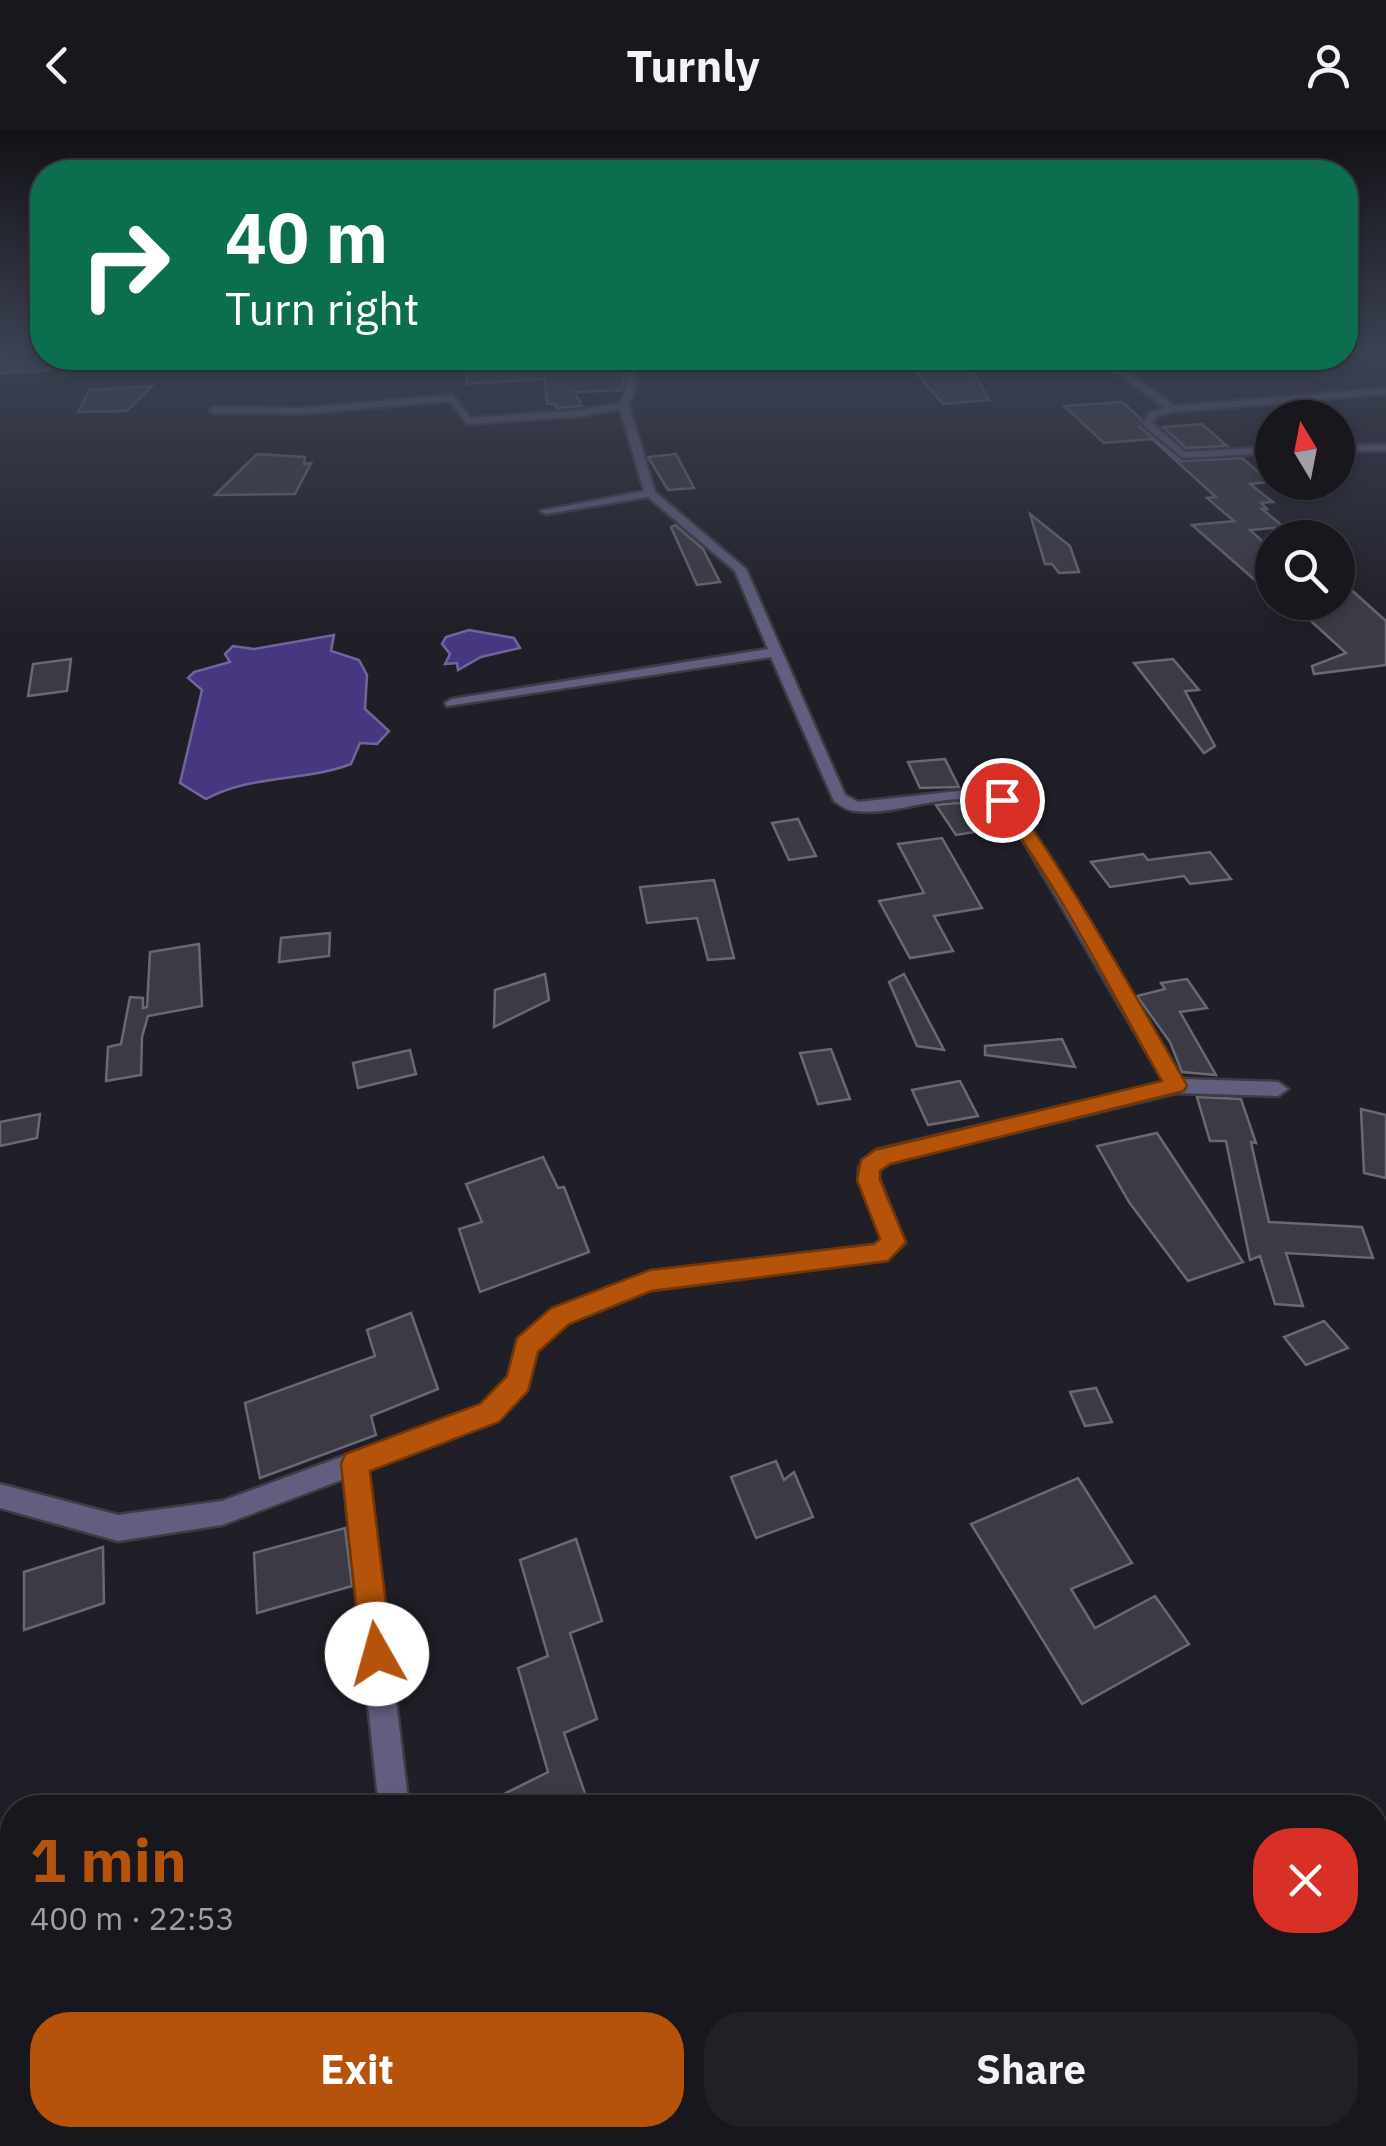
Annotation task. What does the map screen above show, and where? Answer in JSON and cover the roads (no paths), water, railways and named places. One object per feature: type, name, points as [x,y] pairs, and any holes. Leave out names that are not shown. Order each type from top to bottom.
[{"type":"street","points":[[636,446],[650,493],[740,569],[838,798],[856,807],[977,794],[1002,800],[1016,816],[1176,1086]]},
{"type":"street","points":[[1173,446],[1184,455],[1255,451]]},
{"type":"street","points":[[1355,448],[1386,448]]},
{"type":"street","points":[[546,511],[650,493]]},
{"type":"street","points":[[452,703],[776,652]]},
{"type":"street","points":[[0,1496],[118,1528],[222,1513],[489,1413],[519,1382],[526,1346],[560,1316],[650,1281],[879,1254],[894,1242],[868,1180],[869,1167],[883,1156],[1176,1086],[1278,1089]]},
{"type":"street","points":[[355,1464],[393,1795]]}]
